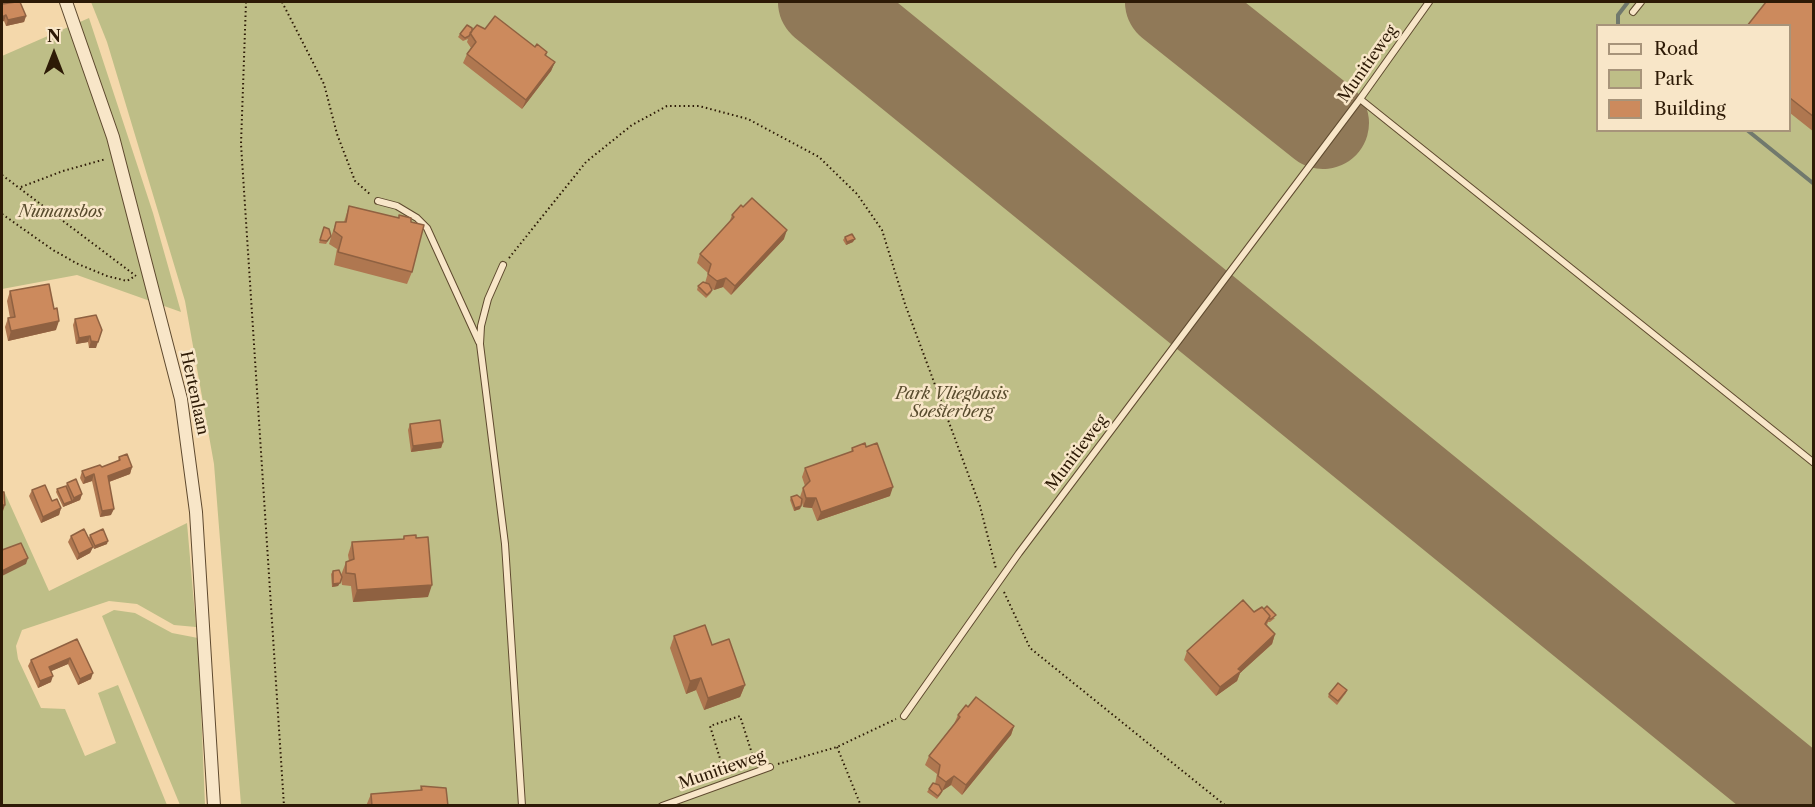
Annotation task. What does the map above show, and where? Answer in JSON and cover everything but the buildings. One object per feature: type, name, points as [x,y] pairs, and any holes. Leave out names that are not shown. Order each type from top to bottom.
[{"type":"street","name":"Hertenlaan","points":[[66,2],[117,153],[181,399],[196,512],[214,806]]},
{"type":"lane","name":"Munitieweg","points":[[904,716],[999,581],[1360,99],[1429,2]]},
{"type":"lane","points":[[1633,12],[1641,2]]},
{"type":"lane","points":[[1360,99],[1814,463]]},
{"type":"lane","points":[[378,201],[397,206],[417,218],[427,228],[480,344]]},
{"type":"lane","points":[[503,265],[488,299],[481,326],[480,344],[505,544],[522,806]]},
{"type":"lane","name":"Munitieweg","points":[[662,806],[770,767]]},
{"type":"path","points":[[246,2],[241,144],[284,806]]},
{"type":"path","points":[[282,2],[324,84],[337,134],[355,181],[378,201]]},
{"type":"path","points":[[503,265],[586,162],[632,125],[667,106],[699,106],[748,119],[819,157],[857,194],[882,230],[905,304],[980,506],[999,581],[1030,648],[1226,806]]},
{"type":"path","points":[[21,188],[63,171],[107,159],[117,153]]},
{"type":"path","points":[[2,175],[152,288]]},
{"type":"path","points":[[2,214],[53,250],[78,264],[107,276],[127,281],[136,276]]},
{"type":"path","points":[[727,782],[710,726],[741,716],[757,771]]},
{"type":"path","name":"Munitieweg","points":[[770,767],[837,747],[904,716]]},
{"type":"path","points":[[837,747],[861,806]]},
{"type":"green space","name":"Park Vliegbasis Soesterberg","points":[[91,2],[1813,2],[1813,805],[241,805],[214,464],[185,301],[107,42]]},
{"type":"green space","name":"Numansbos","points":[[89,18],[153,213],[181,312],[77,275],[2,289],[2,56]]},
{"type":"green space","points":[[4,491],[49,591],[187,523],[196,627],[174,625],[137,604],[109,601],[22,630],[16,646],[18,659],[41,708],[65,709],[85,756],[116,743],[98,693],[118,685],[167,805],[2,805],[2,492]]},
{"type":"green space","points":[[114,610],[135,613],[172,633],[198,638],[205,805],[180,805],[102,616]]},
{"type":"waterway","points":[[1618,24],[1618,15],[1628,2]]},
{"type":"waterway","points":[[1749,132],[1814,184]]},
{"type":"runway","points":[[824,2],[1811,806]]},
{"type":"runway","points":[[1171,2],[1323,123]]}]
